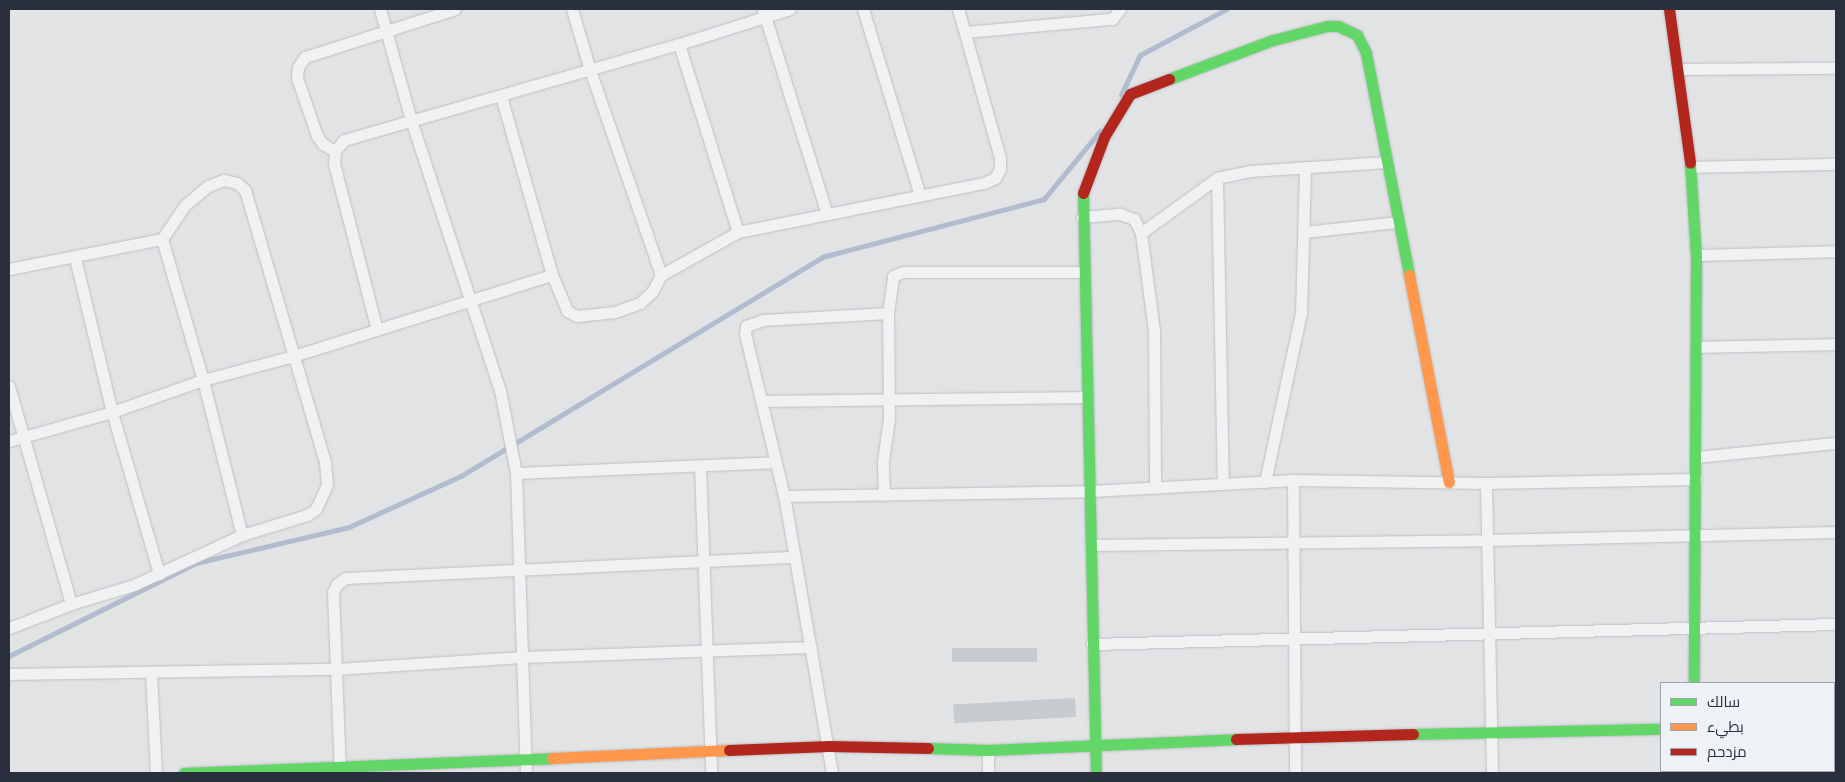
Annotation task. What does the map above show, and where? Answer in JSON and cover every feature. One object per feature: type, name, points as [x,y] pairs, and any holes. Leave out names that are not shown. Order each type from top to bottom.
[{"type":"street","points":[[380,9],[411,120],[469,302],[500,390],[516,473],[526,773]]},
{"type":"street","points":[[335,151],[323,144],[318,136],[298,78],[298,67],[305,57],[455,9]]},
{"type":"street","points":[[572,9],[590,70],[661,275]]},
{"type":"street","points":[[377,330],[334,164],[335,151],[344,140],[679,44],[764,12],[790,9]]},
{"type":"street","points":[[863,9],[920,196]]},
{"type":"street","points":[[501,96],[552,275],[567,311],[582,316],[615,312],[640,303],[652,292],[661,275],[738,232],[984,183],[995,178],[1000,169],[958,9]]},
{"type":"street","points":[[965,32],[1112,19],[1120,9]]},
{"type":"street","points":[[1669,9],[1692,167],[1696,255],[1697,457],[1692,533],[1694,682]]},
{"type":"street","points":[[764,12],[827,214]]},
{"type":"street","points":[[1096,773],[1092,644],[1093,545],[1087,398],[1082,217],[1083,189],[1092,161],[1130,94],[1272,40],[1327,26],[1338,26],[1357,35],[1366,54],[1449,482]]},
{"type":"street","points":[[679,44],[738,232]]},
{"type":"street","points":[[1679,69],[1836,68]]},
{"type":"street","points":[[1141,232],[1217,178],[1250,171],[1387,162]]},
{"type":"street","points":[[1692,167],[1836,164]]},
{"type":"street","points":[[1265,482],[1301,313],[1305,167]]},
{"type":"street","points":[[1217,178],[1223,484]]},
{"type":"street","points":[[9,269],[75,258],[162,239],[184,206],[208,186],[224,180],[237,183],[245,190],[325,462],[327,485],[316,509],[307,515],[242,534],[159,574],[113,592],[71,604],[9,628]]},
{"type":"street","points":[[1082,217],[1120,214],[1134,219],[1141,232],[1154,332],[1156,488]]},
{"type":"street","points":[[1304,232],[1398,222]]},
{"type":"street","points":[[162,239],[203,380],[242,534]]},
{"type":"street","points":[[1696,255],[1836,251]]},
{"type":"street","points":[[75,258],[112,412],[159,574]]},
{"type":"street","points":[[884,495],[882,462],[888,431],[889,399],[888,313],[890,285],[893,276],[903,272],[1084,272]]},
{"type":"street","points":[[9,441],[112,412],[203,380],[293,356],[552,275]]},
{"type":"street","points":[[832,773],[784,496],[763,401],[745,334],[746,326],[763,320],[888,313]]},
{"type":"street","points":[[1697,346],[1836,344]]},
{"type":"street","points":[[9,386],[71,604]]},
{"type":"street","points":[[763,401],[1087,398]]},
{"type":"street","points":[[1697,457],[1836,443]]},
{"type":"street","points":[[516,473],[776,462]]},
{"type":"street","points":[[700,466],[711,773]]},
{"type":"street","points":[[784,496],[1090,491],[1293,480],[1486,483],[1696,479]]},
{"type":"street","points":[[1293,480],[1295,773]]},
{"type":"street","points":[[1486,483],[1492,773]]},
{"type":"street","points":[[1093,545],[1487,540],[1692,533],[1836,532]]},
{"type":"street","points":[[340,770],[333,592],[337,584],[346,578],[520,568],[795,557]]},
{"type":"street","points":[[1092,644],[1836,624]]},
{"type":"street","points":[[9,674],[336,669],[522,656],[707,652],[811,647]]},
{"type":"street","points":[[151,672],[156,773]]},
{"type":"street","points":[[184,773],[340,770],[526,757],[710,752],[828,746],[988,750],[1094,747],[1294,737],[1660,729]]},
{"type":"street","points":[[988,750],[988,773]]},
{"type":"building","points":[[952,648],[1037,648],[1037,662],[952,662]]},
{"type":"building","points":[[1075,698],[1076,717],[954,723],[953,704]]},
{"type":"waterway","points":[[1121,95],[1140,55],[1227,9]]},
{"type":"waterway","points":[[9,656],[196,563],[349,527],[461,476],[822,257],[1044,199],[1100,131]]},
{"type":"traffic: fast","points":[[1169,79],[1273,40],[1327,26],[1338,26],[1357,35],[1366,53],[1409,275]]},
{"type":"traffic: fast","points":[[1690,163],[1696,255],[1694,682]]},
{"type":"traffic: fast","points":[[1083,193],[1096,773]]},
{"type":"traffic: fast","points":[[1413,734],[1660,729]]},
{"type":"traffic: fast","points":[[928,748],[988,750],[1236,739]]},
{"type":"traffic: fast","points":[[184,773],[552,758]]},
{"type":"traffic: slow","points":[[1409,275],[1449,482]]},
{"type":"traffic: slow","points":[[552,758],[729,750]]},
{"type":"traffic: jam","points":[[1669,9],[1690,163]]},
{"type":"traffic: jam","points":[[1083,193],[1104,137],[1130,94],[1169,79]]},
{"type":"traffic: jam","points":[[1236,739],[1413,734]]},
{"type":"traffic: jam","points":[[729,750],[829,746],[928,748]]}]
